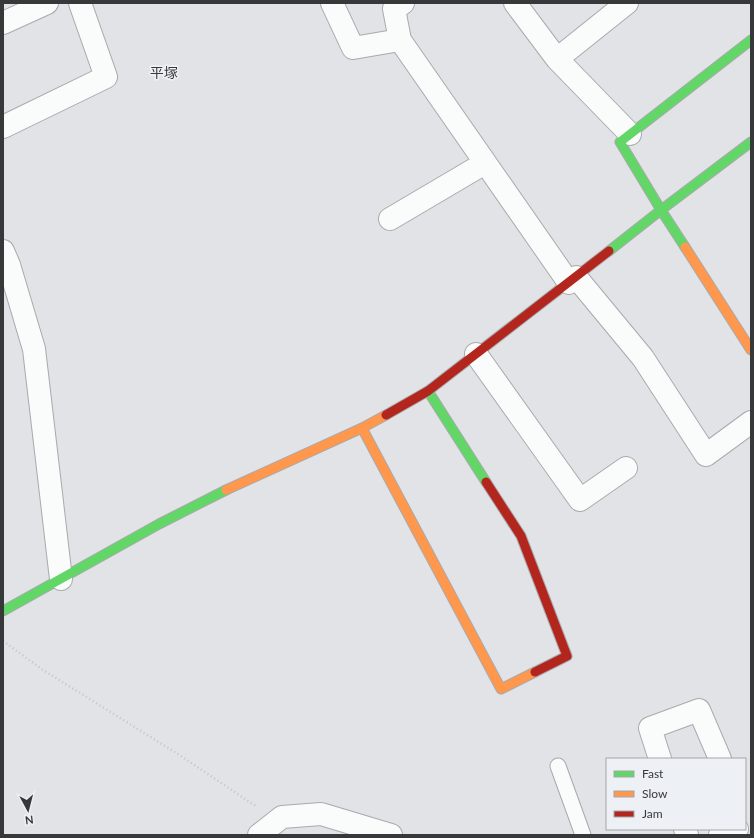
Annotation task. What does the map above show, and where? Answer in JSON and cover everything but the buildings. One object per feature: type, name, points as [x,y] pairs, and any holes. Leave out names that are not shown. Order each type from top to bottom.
[{"type":"street","points":[[3,23],[47,3]]},
{"type":"street","points":[[3,127],[106,77],[80,3]]},
{"type":"street","points":[[332,3],[353,48],[400,40]]},
{"type":"street","points":[[403,3],[394,10],[400,40],[485,163],[572,280],[643,358],[706,455],[751,422]]},
{"type":"street","points":[[515,3],[557,59],[630,134]]},
{"type":"street","points":[[557,59],[627,3]]},
{"type":"street","points":[[751,40],[620,142],[661,210],[751,350]]},
{"type":"street","points":[[3,611],[159,524],[234,486],[362,428],[428,391],[751,142]]},
{"type":"street","points":[[390,219],[485,163]]},
{"type":"street","points":[[3,251],[9,265],[34,349],[60,579]]},
{"type":"street","points":[[476,354],[580,500],[626,468]]},
{"type":"street","points":[[362,428],[501,689],[567,656],[521,536],[428,391]]},
{"type":"street","points":[[660,758],[650,728],[699,710],[720,758]]},
{"type":"street","points":[[259,835],[282,817],[321,814],[391,835]]},
{"type":"street","points":[[720,835],[732,830]]},
{"type":"lane","points":[[558,766],[583,835]]},
{"type":"path","points":[[3,641],[43,670],[181,756],[277,820]]},
{"type":"traffic: fast","points":[[685,247],[620,142],[751,40]]},
{"type":"traffic: fast","points":[[609,251],[751,142]]},
{"type":"traffic: fast","points":[[428,391],[486,482]]},
{"type":"traffic: fast","points":[[3,611],[159,524],[226,490]]},
{"type":"traffic: slow","points":[[685,247],[751,350]]},
{"type":"traffic: slow","points":[[226,490],[362,428],[386,415]]},
{"type":"traffic: slow","points":[[362,428],[501,689],[535,672]]},
{"type":"traffic: jam","points":[[386,415],[428,391],[609,251]]},
{"type":"traffic: jam","points":[[486,482],[521,536],[567,656],[535,672]]},
{"type":"district","name":"平塚","points":[[164,72]]}]
